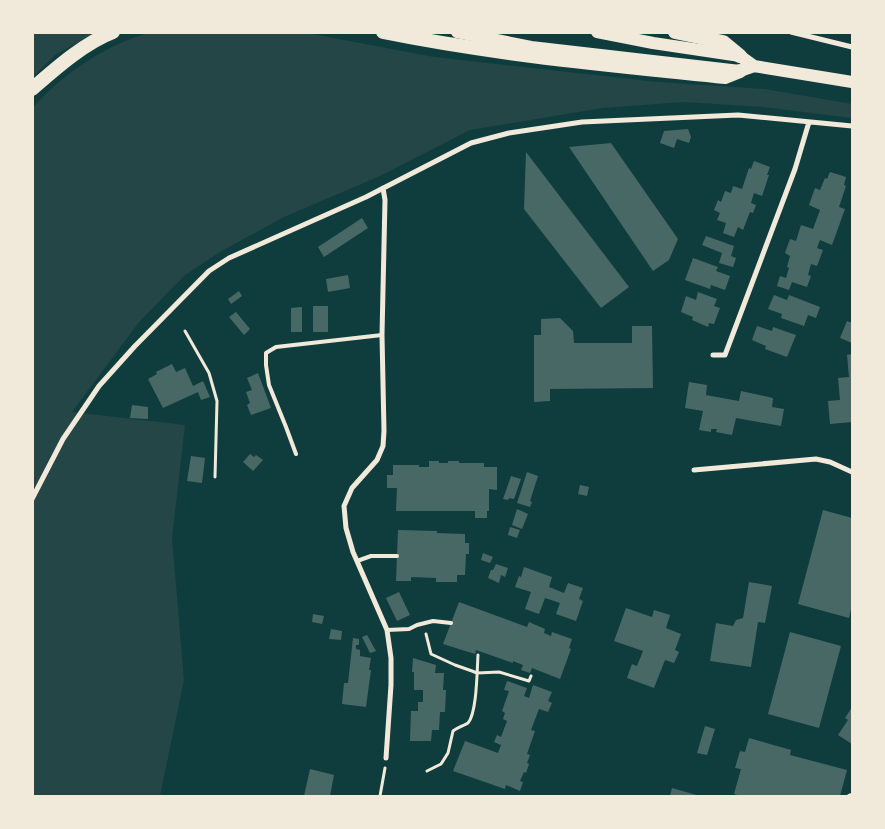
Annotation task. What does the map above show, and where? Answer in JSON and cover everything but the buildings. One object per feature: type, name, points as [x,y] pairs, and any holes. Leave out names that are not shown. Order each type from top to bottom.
[{"type":"highway","points":[[32,89],[62,63],[103,36],[113,32]]},
{"type":"highway","points":[[383,32],[436,43],[534,57],[725,77],[740,71]]},
{"type":"highway","points":[[674,32],[723,42],[740,56]]},
{"type":"main road","points":[[457,32],[531,48],[740,71],[754,66]]},
{"type":"main road","points":[[596,32],[740,56],[754,66],[852,82]]},
{"type":"street","points":[[791,32],[852,47]]},
{"type":"street","points":[[32,499],[63,439],[99,386],[135,346],[209,271],[229,258],[383,188],[471,143],[517,132],[582,122],[738,115],[852,126]]},
{"type":"street","points":[[713,355],[725,355],[795,169],[809,122]]},
{"type":"street","points":[[383,188],[385,200],[382,335],[384,446],[377,460],[352,488],[344,506],[346,528],[353,552],[387,630],[391,658],[391,685],[386,758]]},
{"type":"street","points":[[694,470],[816,458],[852,472]]},
{"type":"lane","points":[[296,454],[269,385],[266,353],[276,347],[382,335]]},
{"type":"lane","points":[[357,561],[370,556],[397,556]]},
{"type":"lane","points":[[387,630],[409,629],[434,621],[451,623]]},
{"type":"path","points":[[185,331],[209,373],[217,401],[215,477]]},
{"type":"path","points":[[423,624],[431,654],[477,673],[499,672],[528,682],[530,676]]},
{"type":"path","points":[[427,771],[440,764],[448,753],[454,731],[468,723],[473,710],[476,692],[478,656]]},
{"type":"path","points":[[380,796],[386,758]]},
{"type":"shaded area","points":[[33,32],[95,33],[55,55],[33,77]]},
{"type":"shaded area","points":[[152,32],[302,32],[434,57],[658,82],[765,89],[852,104],[852,118],[763,107],[684,102],[602,108],[470,130],[380,176],[284,217],[220,252],[185,275],[139,322],[72,412],[185,425],[172,538],[184,680],[160,796],[33,796],[32,109],[51,89],[98,54],[124,41]]}]
